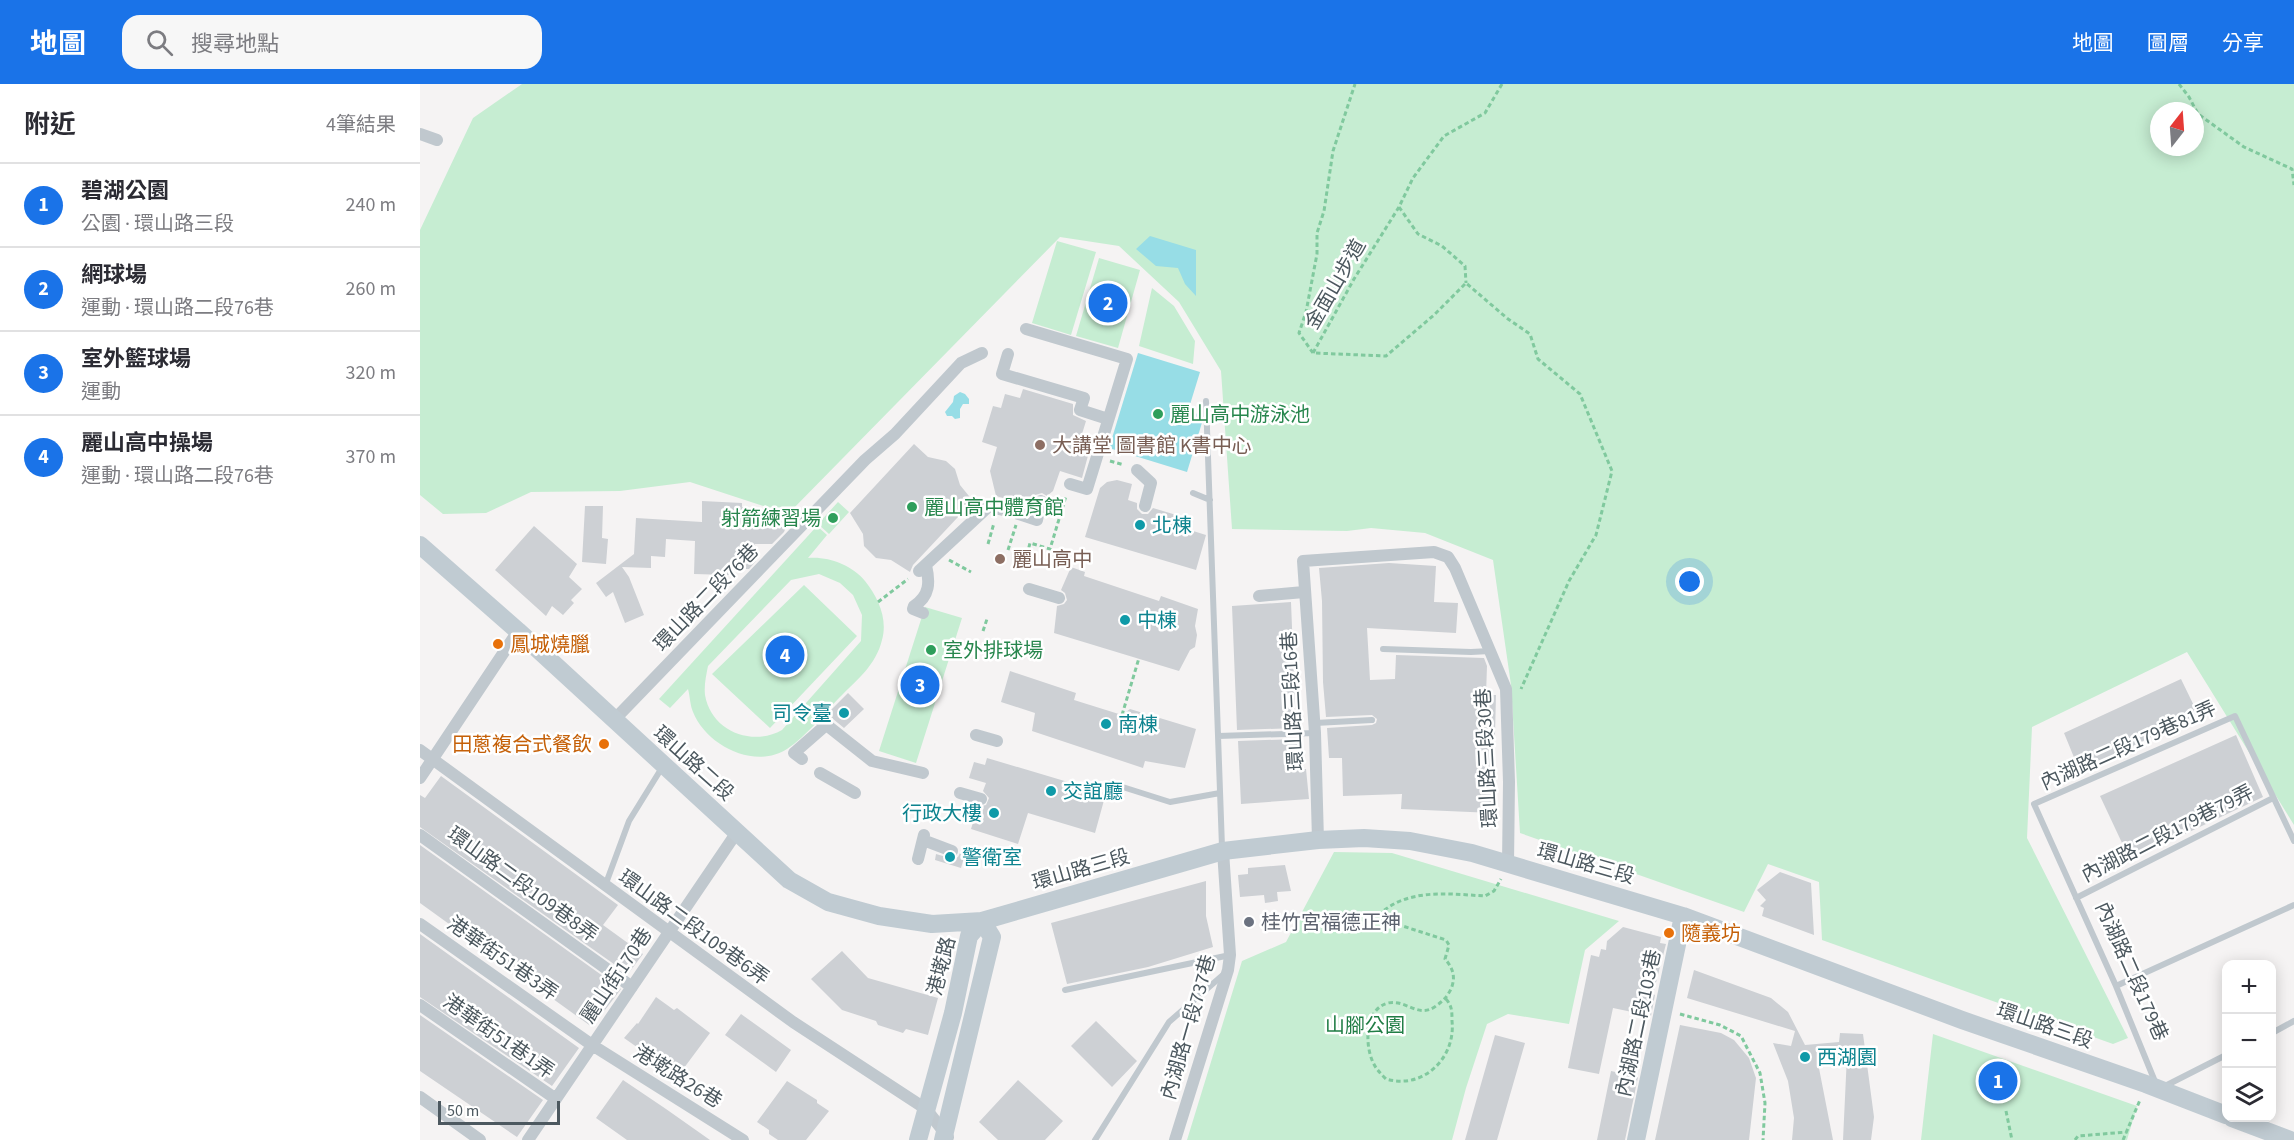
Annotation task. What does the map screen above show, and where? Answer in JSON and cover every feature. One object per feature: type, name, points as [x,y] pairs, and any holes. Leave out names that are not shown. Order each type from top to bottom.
[{"type":"street","points":[[420,134],[437,140]]},
{"type":"street","points":[[1026,328],[1126,359],[1088,489],[1070,484]]},
{"type":"street","name":"環山路二段76巷","points":[[614,721],[865,460],[895,434],[961,363],[982,353]]},
{"type":"street","points":[[1008,354],[1002,374],[1084,398],[1080,410],[1108,419]]},
{"type":"street","points":[[1137,470],[1151,483],[1145,506]]},
{"type":"street","points":[[1019,514],[1037,520],[1041,501]]},
{"type":"street","points":[[923,613],[913,609],[921,602],[930,582],[923,568],[989,506],[999,509]]},
{"type":"street","name":"環山路二段","points":[[420,545],[518,631],[789,880],[828,902],[879,916],[932,924],[982,921]]},
{"type":"street","name":"環山路三段30巷","points":[[1303,561],[1415,552],[1434,552],[1448,557],[1455,568],[1506,688],[1509,782],[1508,864]]},
{"type":"street","name":"環山路三段16巷","points":[[1303,561],[1314,728],[1318,840]]},
{"type":"street","points":[[1029,589],[1059,598]]},
{"type":"street","points":[[1259,596],[1305,592]]},
{"type":"street","points":[[420,778],[518,631]]},
{"type":"street","points":[[802,759],[794,753],[823,722],[872,761],[923,773]]},
{"type":"street","points":[[976,735],[998,741]]},
{"type":"street","name":"環山路二段109巷6弄","points":[[420,750],[793,1022],[926,1109],[946,1138]]},
{"type":"street","points":[[820,772],[855,793]]},
{"type":"street","points":[[960,793],[981,799]]},
{"type":"street","name":"麗山街170巷","points":[[528,1140],[737,832]]},
{"type":"street","name":"環山路二段109巷8弄","points":[[420,835],[632,987]]},
{"type":"street","points":[[918,859],[924,837],[952,850]]},
{"type":"street","name":"環山路三段","points":[[982,921],[1222,851],[1318,840],[1364,838],[1410,841],[1472,853],[1683,916],[1962,1020],[2152,1086]]},
{"type":"street","name":"內湖路一段737巷","points":[[1175,1140],[1228,970],[1230,955],[1222,851]]},
{"type":"street","name":"內湖路二段103巷","points":[[1636,1140],[1683,916]]},
{"type":"street","name":"港墘路","points":[[918,1140],[952,1013],[969,936],[982,921],[992,938],[946,1138]]},
{"type":"street","name":"港華街51巷3弄","points":[[420,924],[592,1046]]},
{"type":"street","name":"港華街51巷1弄","points":[[420,1005],[556,1099]]},
{"type":"street","name":"港墘路26巷","points":[[592,1046],[743,1140]]},
{"type":"street","points":[[2152,1086],[2222,1113]]},
{"type":"street","points":[[420,1097],[480,1140]]},
{"type":"street","points":[[2244,1122],[2289,1137]]},
{"type":"lane","points":[[1206,401],[1222,851]]},
{"type":"lane","points":[[1193,494],[1210,500]]},
{"type":"lane","points":[[1383,649],[1490,651]]},
{"type":"lane","name":"內湖路二段179巷81弄","points":[[2034,804],[2235,716],[2273,798]]},
{"type":"lane","points":[[1218,736],[1314,728],[1372,720]]},
{"type":"lane","points":[[605,886],[628,821],[663,766]]},
{"type":"lane","points":[[1093,789],[1110,783],[1170,801],[1220,793]]},
{"type":"lane","points":[[2273,798],[2294,841]]},
{"type":"lane","name":"內湖路二段179巷79弄","points":[[2076,898],[2273,798]]},
{"type":"lane","name":"內湖路二段179巷","points":[[2034,804],[2116,986],[2152,1086]]},
{"type":"lane","points":[[2116,986],[2294,905]]},
{"type":"lane","points":[[1065,990],[1230,955]]},
{"type":"lane","points":[[1095,1140],[1169,1022],[1228,970]]},
{"type":"lane","points":[[2276,1030],[2294,1021]]},
{"type":"lane","points":[[2152,1086],[2222,1057]]},
{"type":"path","points":[[1313,352],[1299,333],[1306,312],[1317,254],[1317,233],[1324,211],[1333,151],[1355,84]]},
{"type":"path","name":"金面山步道","points":[[1466,283],[1434,315],[1386,356],[1313,352],[1354,279],[1399,207],[1413,178],[1444,136],[1485,112],[1502,84]]},
{"type":"path","points":[[2179,84],[2198,114],[2244,147],[2292,169],[2294,185]]},
{"type":"path","points":[[1399,207],[1418,234],[1442,246],[1465,266],[1466,283],[1508,319],[1530,334],[1538,358],[1580,394],[1612,471],[1596,535],[1569,581],[1520,691]]},
{"type":"path","points":[[1097,457],[1137,470]]},
{"type":"path","points":[[1027,555],[1030,543],[1050,549],[1070,484]]},
{"type":"path","points":[[988,544],[999,509]]},
{"type":"path","points":[[1008,549],[1019,514]]},
{"type":"path","points":[[940,552],[971,572]]},
{"type":"path","points":[[878,602],[923,568]]},
{"type":"path","points":[[983,631],[987,619]]},
{"type":"path","points":[[1122,715],[1139,658]]},
{"type":"path","points":[[1446,999],[1451,1006],[1453,1029],[1448,1052],[1438,1066],[1419,1078],[1409,1081],[1386,1079],[1372,1061],[1368,1042],[1369,1024],[1379,1006],[1402,1003],[1416,1011],[1430,1010],[1446,999],[1452,987],[1454,975],[1452,967],[1445,959],[1449,945],[1446,940],[1384,920],[1381,914],[1395,903],[1421,895],[1485,896],[1498,886],[1508,864]]},
{"type":"path","points":[[1664,1010],[1720,1025],[1741,1036],[1760,1073],[1765,1103],[1763,1140]]},
{"type":"path","points":[[2123,1140],[2152,1086]]},
{"type":"path","points":[[2006,1111],[2012,1140]]},
{"type":"path","points":[[2075,1140],[2078,1136],[2127,1132]]},
{"type":"green space","points":[[522,84],[2294,84],[2294,825],[2187,652],[2032,727],[2027,838],[2128,1038],[2113,1044],[1822,940],[1819,882],[1768,864],[1744,912],[1520,833],[1511,685],[1493,560],[1425,533],[1371,528],[1347,531],[1232,529],[1221,371],[1179,302],[1119,246],[1060,237],[788,514],[690,482],[620,491],[531,492],[486,513],[443,514],[420,495],[420,230],[473,118]]},
{"type":"green space","points":[[1057,241],[1096,252],[1071,335],[1032,323]]},
{"type":"green space","points":[[1099,258],[1140,270],[1118,348],[1076,336]]},
{"type":"green space","points":[[1152,288],[1174,306],[1195,341],[1193,364],[1139,346]]},
{"type":"green space","name":"射箭練習場","points":[[838,502],[849,512],[829,534],[818,524]]},
{"type":"green space","points":[[817,526],[827,535],[808,558],[824,558],[847,566],[860,575],[878,601],[883,616],[884,632],[871,665],[794,744],[774,755],[760,757],[746,755],[720,744],[699,724],[692,709],[688,689],[670,708],[659,699]],"holes":[[[819,574],[840,583],[853,595],[862,615],[861,641],[782,730],[758,737],[746,736],[724,726],[715,718],[705,695],[708,666],[791,580]]]},
{"type":"green space","points":[[804,585],[857,636],[770,728],[712,674]]},
{"type":"green space","points":[[925,607],[962,618],[916,763],[879,751]]},
{"type":"green space","name":"山腳公園","points":[[1334,852],[1392,853],[1619,921],[1585,950],[1569,1024],[1508,1014],[1487,1024],[1452,1140],[1187,1140],[1242,961],[1286,942]]},
{"type":"green space","points":[[1933,1034],[2137,1106],[2127,1140],[1921,1140]]},
{"type":"water","points":[[1150,236],[1196,250],[1196,296],[1185,284],[1178,268],[1156,266],[1136,249]]},
{"type":"water","name":"麗山高中游泳池","points":[[1138,353],[1200,372],[1188,411],[1204,416],[1187,472],[1109,448]]},
{"type":"water","points":[[960,392],[969,399],[969,404],[963,404],[960,409],[960,418],[955,419],[947,416],[945,412],[953,402],[954,396]]},
{"type":"building","name":"大講堂 圖書館 K書中心","points":[[1023,389],[1073,404],[1073,415],[1086,421],[1082,434],[1093,437],[1082,478],[1060,471],[1053,491],[1047,496],[1042,493],[1035,495],[1031,506],[996,496],[990,471],[997,447],[982,442],[993,406],[1001,408],[1005,394],[1020,398]]},
{"type":"building","name":"麗山高中體育館","points":[[914,444],[928,457],[946,461],[955,469],[960,485],[973,501],[913,565],[910,572],[891,560],[876,558],[864,546],[863,534],[850,513]]},
{"type":"building","name":"北棟","points":[[1117,480],[1132,484],[1128,500],[1137,503],[1137,509],[1142,514],[1148,514],[1153,508],[1193,520],[1190,530],[1206,535],[1196,570],[1085,537],[1100,488],[1107,482]]},
{"type":"building","points":[[702,501],[742,503],[742,507],[766,509],[765,527],[786,527],[772,544],[755,544],[756,561],[749,569],[729,569],[729,575],[694,574],[695,541],[666,539],[665,557],[651,556],[651,568],[622,567],[629,577],[644,615],[625,623],[613,592],[606,597],[596,583],[634,554],[636,518],[702,522]]},
{"type":"building","points":[[585,506],[603,506],[602,538],[608,539],[606,564],[582,562]]},
{"type":"building","points":[[534,526],[577,564],[569,577],[582,589],[571,600],[574,603],[563,615],[552,606],[546,616],[495,570]]},
{"type":"building","points":[[1389,563],[1436,566],[1434,602],[1458,603],[1456,633],[1367,628],[1370,680],[1395,679],[1396,655],[1484,658],[1487,666],[1486,695],[1496,695],[1493,813],[1401,809],[1402,794],[1343,796],[1342,758],[1329,758],[1327,728],[1372,725],[1377,719],[1372,715],[1326,717],[1319,568]]},
{"type":"building","name":"中棟","points":[[1071,567],[1085,572],[1084,576],[1159,601],[1161,596],[1198,609],[1195,647],[1190,650],[1179,671],[1054,633],[1057,606],[1064,604],[1067,600],[1065,593],[1061,590]]},
{"type":"building","points":[[1291,602],[1296,728],[1237,730],[1232,606]]},
{"type":"building","name":"南棟","points":[[1010,671],[1076,693],[1074,700],[1122,715],[1130,709],[1196,729],[1185,768],[1145,761],[1143,768],[1032,731],[1035,713],[1001,702]]},
{"type":"building","points":[[2181,679],[2198,714],[2080,772],[2064,733]]},
{"type":"building","name":"司令臺","points":[[848,693],[864,709],[844,728],[827,714]]},
{"type":"building","points":[[2236,735],[2263,797],[2130,860],[2100,796]]},
{"type":"building","points":[[1301,740],[1303,769],[1306,769],[1309,799],[1241,804],[1238,741]]},
{"type":"building","name":"交誼廳","points":[[987,758],[1088,788],[1091,794],[1106,793],[1095,833],[1028,813],[1018,844],[971,829],[978,807],[986,805],[989,798],[983,791],[986,783],[969,778],[974,762],[985,765]]},
{"type":"building","points":[[441,776],[618,905],[603,925],[643,954],[628,974],[420,827],[420,795],[425,798]]},
{"type":"building","points":[[420,845],[621,989],[592,1027],[420,903]]},
{"type":"building","points":[[960,853],[965,854],[961,868],[935,860],[936,854],[953,859]]},
{"type":"building","points":[[1285,865],[1291,891],[1277,892],[1278,901],[1265,903],[1264,895],[1240,897],[1238,875],[1248,874],[1248,868]]},
{"type":"building","points":[[1780,872],[1811,883],[1814,935],[1762,916],[1764,908],[1760,906],[1766,900],[1757,890]]},
{"type":"building","points":[[1206,881],[1206,916],[1213,947],[1148,967],[1067,984],[1051,923]]},
{"type":"building","points":[[1623,927],[1661,937],[1660,943],[1666,944],[1653,994],[1655,995],[1651,1016],[1613,1008],[1599,1074],[1568,1068],[1591,955],[1599,957],[1601,949],[1606,950],[1607,941]]},
{"type":"building","points":[[420,934],[579,1048],[552,1086],[420,997]]},
{"type":"building","points":[[842,951],[868,978],[938,998],[928,1035],[906,1029],[903,1033],[842,1010],[811,979]]},
{"type":"building","name":"西湖園","points":[[1694,970],[1771,998],[1788,1012],[1805,1045],[1839,1042],[1840,1033],[1863,1034],[1874,1117],[1871,1140],[1843,1140],[1847,1055],[1817,1058],[1833,1140],[1792,1140],[1794,1118],[1788,1081],[1773,1043],[1791,1046],[1795,1031],[1687,998]]},
{"type":"building","points":[[656,997],[674,1010],[677,1008],[710,1033],[678,1076],[624,1038],[638,1024]]},
{"type":"building","points":[[741,1014],[791,1050],[776,1072],[725,1035]]},
{"type":"building","points":[[420,1015],[543,1100],[517,1137],[420,1071]]},
{"type":"building","points":[[1096,1021],[1137,1061],[1112,1087],[1071,1046]]},
{"type":"building","points":[[1680,1025],[1721,1033],[1734,1040],[1749,1058],[1756,1078],[1749,1140],[1655,1140]]},
{"type":"building","points":[[1495,1035],[1525,1043],[1497,1140],[1465,1140]]},
{"type":"building","points":[[1611,1071],[1638,1077],[1625,1140],[1597,1140]]},
{"type":"building","points":[[623,1080],[710,1140],[627,1140],[596,1118]]},
{"type":"building","points":[[1018,1080],[1063,1121],[1045,1140],[998,1140],[979,1122]]},
{"type":"building","points":[[787,1081],[817,1100],[817,1103],[829,1111],[806,1140],[778,1140],[757,1122]]},
{"type":"tunnel","points":[[999,509],[1019,514]]},
{"type":"place","name":"網球場","points":[[1108,303]]},
{"type":"place","name":"麗山高中游泳池","points":[[1158,414]]},
{"type":"place","name":"大講堂 圖書館 K書中心","points":[[1040,445]]},
{"type":"place","name":"麗山高中體育館","points":[[912,507]]},
{"type":"place","name":"射箭練習場","points":[[833,518]]},
{"type":"place","name":"北棟","points":[[1140,525]]},
{"type":"place","name":"麗山高中","points":[[1000,559]]},
{"type":"place","name":"中棟","points":[[1125,620]]},
{"type":"place","name":"鳳城燒臘","points":[[498,644]]},
{"type":"place","name":"室外排球場","points":[[931,650]]},
{"type":"place","name":"麗山高中操場","points":[[785,655]]},
{"type":"place","name":"室外籃球場","points":[[920,685]]},
{"type":"place","name":"司令臺","points":[[844,713]]},
{"type":"place","name":"南棟","points":[[1106,724]]},
{"type":"place","name":"田蔥複合式餐飲","points":[[604,744]]},
{"type":"place","name":"交誼廳","points":[[1051,791]]},
{"type":"place","name":"行政大樓","points":[[994,813]]},
{"type":"place","name":"警衛室","points":[[950,857]]},
{"type":"place","name":"桂竹宮福德正神","points":[[1249,922]]},
{"type":"place","name":"隨義坊","points":[[1669,933]]},
{"type":"place","name":"西湖園","points":[[1805,1057]]},
{"type":"place","name":"碧湖公園","points":[[1998,1081]]}]
